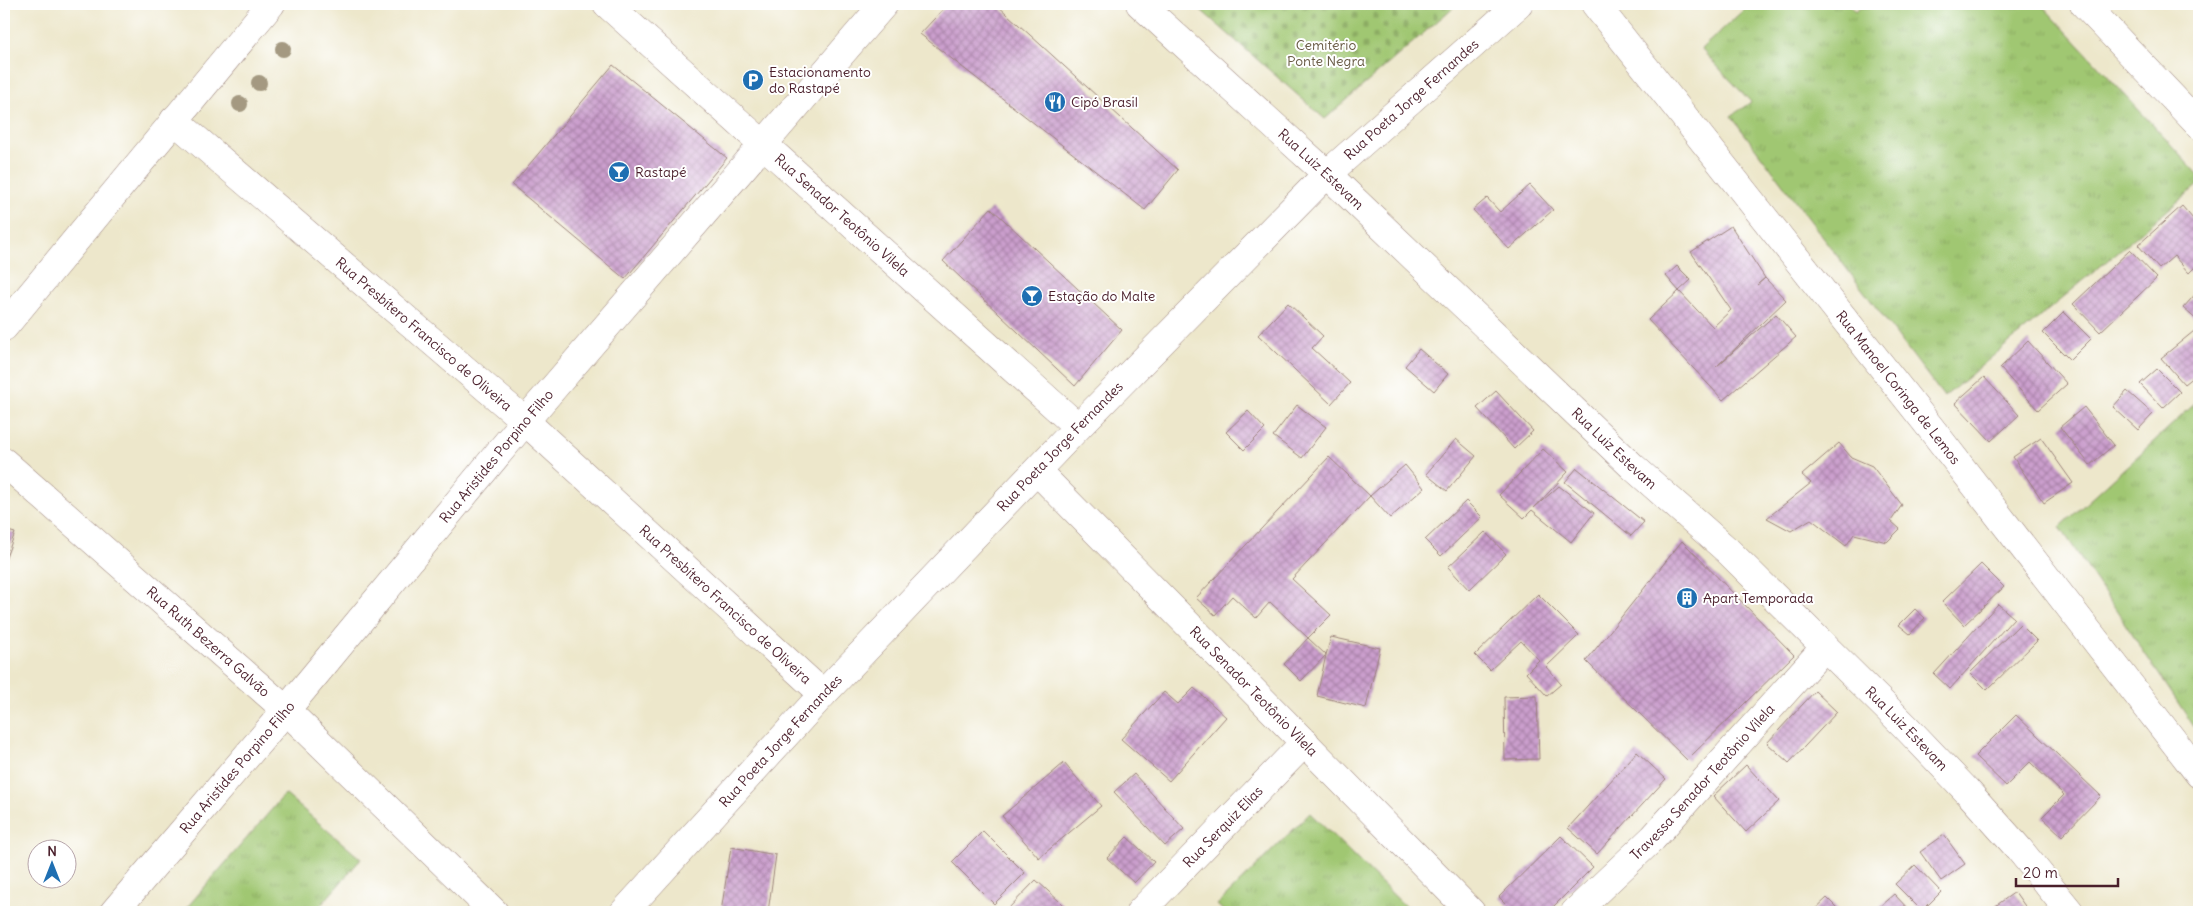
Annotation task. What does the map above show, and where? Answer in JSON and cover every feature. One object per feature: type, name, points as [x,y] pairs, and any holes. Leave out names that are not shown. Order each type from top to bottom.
[{"type":"street","points":[[4,327],[271,4]]},
{"type":"street","name":"Rua Senador Teotônio Vilela","points":[[607,4],[763,142],[1078,427]]},
{"type":"street","name":"Rua Aristides Porpino Filho","points":[[114,912],[286,710],[525,421],[763,142],[884,4]]},
{"type":"street","name":"Rua Luiz Estevam","points":[[1140,4],[1327,174],[1632,466],[1728,551],[1967,791],[2019,849],[2070,912]]},
{"type":"street","name":"Rua Poeta Jorge Fernandes","points":[[624,912],[823,694],[1078,427],[1327,174],[1519,4]]},
{"type":"street","name":"Rua Manoel Coringa de Lemos","points":[[1595,4],[1939,439],[2199,774]]},
{"type":"street","points":[[2084,4],[2199,124]]},
{"type":"street","name":"Rua Presbítero Francisco de Oliveira","points":[[174,120],[525,421],[823,694]]},
{"type":"street","name":"Rua Ruth Bezerra Galvão","points":[[4,462],[286,710],[494,912]]},
{"type":"street","name":"Rua Senador Teotônio Vilela","points":[[1037,471],[1471,912]]},
{"type":"street","name":"Travessa Senador Teotônio Vilela","points":[[1575,912],[1653,838],[1825,647]]},
{"type":"street","name":"Rua Serquiz Elias","points":[[1140,912],[1305,742]]},
{"type":"green space","name":"Cemitério Ponte Negra","points":[[1194,4],[1457,4],[1325,119]]},
{"type":"green space","points":[[1750,4],[1849,4],[1855,12],[1865,4],[2041,4],[2199,175],[2199,184],[1944,397],[1731,116],[1751,102],[1701,49]]},
{"type":"green space","points":[[2199,400],[2199,734],[2060,527]]},
{"type":"green space","points":[[285,794],[361,859],[315,912],[183,912]]},
{"type":"green space","points":[[1310,813],[1411,912],[1225,912],[1217,905]]},
{"type":"building","name":"Cipó Brasil","points":[[948,4],[996,4],[1178,170],[1145,210],[920,34]]},
{"type":"building","name":"Rastapé","points":[[613,65],[727,158],[625,279],[512,185]]},
{"type":"building","points":[[1530,185],[1553,210],[1509,249],[1473,210],[1487,198],[1500,212]]},
{"type":"building","points":[[2182,206],[2199,226],[2199,263],[2189,273],[2174,256],[2159,269],[2138,245]]},
{"type":"building","name":"Estação do Malte","points":[[991,208],[1122,330],[1075,386],[943,261]]},
{"type":"building","points":[[1731,226],[1765,278],[1786,300],[1716,367],[1776,314],[1796,337],[1723,400],[1648,320],[1679,291],[1713,327],[1731,310],[1691,252]]},
{"type":"building","points":[[2130,250],[2157,278],[2100,332],[2073,304]]},
{"type":"building","points":[[1677,266],[1691,280],[1679,291],[1666,276]]},
{"type":"building","points":[[2199,290],[2199,322],[2183,308]]},
{"type":"building","points":[[1288,303],[1323,336],[1312,348],[1350,383],[1331,404],[1258,335]]},
{"type":"building","points":[[2064,312],[2091,339],[2070,360],[2043,333]]},
{"type":"building","points":[[2199,327],[2199,372],[2184,384],[2161,358]]},
{"type":"building","points":[[2028,341],[2067,384],[2038,410],[2000,368]]},
{"type":"building","points":[[1419,349],[1448,374],[1434,391],[1405,366]]},
{"type":"building","points":[[2157,369],[2180,392],[2163,408],[2140,384]]},
{"type":"building","points":[[1984,377],[2019,415],[1991,441],[1955,403]]},
{"type":"building","points":[[1496,391],[1533,431],[1514,449],[1477,408]]},
{"type":"building","points":[[2127,391],[2153,414],[2138,430],[2113,407]]},
{"type":"building","points":[[1297,405],[1326,427],[1302,458],[1273,436]]},
{"type":"building","points":[[2084,407],[2114,445],[2090,465],[2060,427]]},
{"type":"building","points":[[1248,411],[1265,429],[1244,450],[1226,432]]},
{"type":"building","points":[[2041,438],[2073,483],[2044,503],[2013,457]]},
{"type":"building","points":[[1456,439],[1476,456],[1447,491],[1426,474]]},
{"type":"building","points":[[1839,443],[1851,457],[1872,466],[1902,505],[1891,521],[1900,529],[1887,542],[1854,534],[1846,546],[1811,519],[1791,531],[1767,518],[1811,483],[1802,475]]},
{"type":"building","points":[[1543,449],[1568,472],[1534,508],[1559,486],[1594,513],[1571,542],[1532,510],[1524,518],[1499,495]]},
{"type":"building","points":[[1329,457],[1370,496],[1292,579],[1331,615],[1308,638],[1270,602],[1256,618],[1232,596],[1215,615],[1196,598]]},
{"type":"building","points":[[1405,465],[1424,488],[1390,518],[1370,496]]},
{"type":"building","points":[[1577,468],[1644,522],[1631,536],[1565,482]]},
{"type":"building","points":[[1466,501],[1482,517],[1441,556],[1425,540]]},
{"type":"building","points":[[4,530],[15,533],[4,563]]},
{"type":"building","points":[[1485,532],[1506,554],[1469,590],[1448,567]]},
{"type":"building","name":"Apart Temporada","points":[[1682,541],[1794,655],[1687,760],[1586,661]]},
{"type":"building","points":[[1981,564],[2004,587],[1964,625],[1942,602]]},
{"type":"building","points":[[1538,594],[1579,635],[1546,667],[1561,684],[1547,696],[1526,673],[1539,660],[1521,641],[1490,670],[1475,655]]},
{"type":"building","points":[[1998,604],[2014,618],[1950,689],[1934,674]]},
{"type":"building","points":[[1915,609],[1925,618],[1910,634],[1899,625]]},
{"type":"building","points":[[2020,624],[2037,641],[1987,690],[1970,673]]},
{"type":"building","points":[[1331,637],[1380,648],[1366,708],[1317,696]]},
{"type":"building","points":[[1308,638],[1326,655],[1301,681],[1284,664]]},
{"type":"building","points":[[1194,688],[1226,717],[1169,781],[1121,739],[1164,692],[1178,704]]},
{"type":"building","points":[[1815,691],[1837,712],[1789,763],[1767,743]]},
{"type":"building","points":[[1537,696],[1539,759],[1505,760],[1504,697]]},
{"type":"building","points":[[2016,715],[2101,796],[2062,836],[2042,817],[2064,795],[2030,762],[2006,786],[1975,756]]},
{"type":"building","points":[[1637,752],[1666,779],[1597,854],[1568,828]]},
{"type":"building","points":[[1064,763],[1101,806],[1039,858],[1002,816]]},
{"type":"building","points":[[1746,765],[1779,801],[1746,832],[1713,796]]},
{"type":"building","points":[[1134,774],[1184,829],[1165,846],[1114,792]]},
{"type":"building","points":[[983,831],[1025,873],[994,904],[952,862]]},
{"type":"building","points":[[1944,835],[1965,864],[1941,881],[1920,852]]},
{"type":"building","points":[[1561,836],[1593,867],[1548,912],[1514,912],[1499,897]]},
{"type":"building","points":[[1127,837],[1154,862],[1134,883],[1107,858]]},
{"type":"building","points":[[731,847],[776,855],[768,912],[721,912]]},
{"type":"building","points":[[1915,865],[1941,892],[1922,911],[1895,884]]},
{"type":"building","points":[[1036,880],[1071,912],[1005,912]]},
{"type":"building","points":[[2015,892],[2027,909],[2023,912],[1987,912]]},
{"type":"building","points":[[1894,894],[1911,912],[1873,912]]},
{"type":"building","points":[[1827,898],[1841,912],[1812,912]]},
{"type":"place","name":"Estacionamento do Rastapé","points":[[753,80]]},
{"type":"place","name":"Cipó Brasil","points":[[1055,102]]},
{"type":"place","name":"Rastapé","points":[[619,172]]},
{"type":"place","name":"Estação do Malte","points":[[1032,296]]},
{"type":"place","name":"Apart Temporada","points":[[1687,598]]}]
